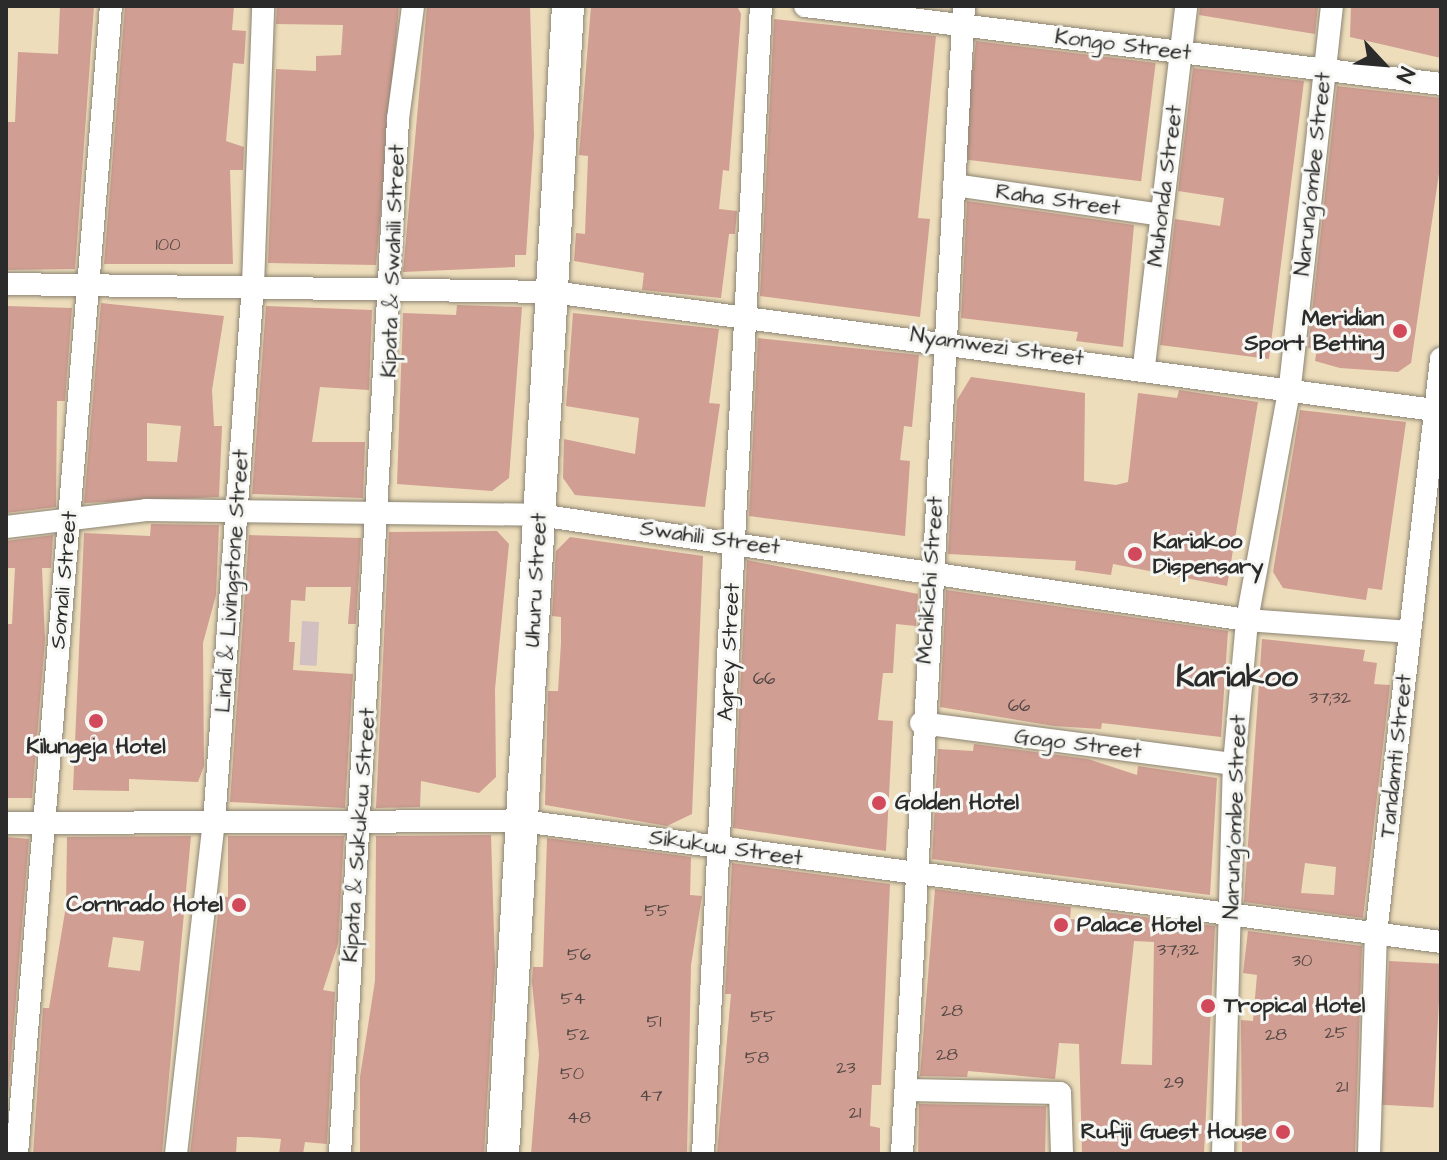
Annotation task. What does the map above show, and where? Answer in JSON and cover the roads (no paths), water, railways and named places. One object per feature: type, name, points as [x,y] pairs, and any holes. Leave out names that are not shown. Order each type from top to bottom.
[{"type":"main road","name":"Uhuru Street","points":[[503,1154],[568,6]]},
{"type":"street","name":"Somali Street","points":[[17,1154],[111,6]]},
{"type":"street","name":"Lindi & Livingstone Street","points":[[176,1154],[214,822],[253,285],[263,6]]},
{"type":"street","name":"Kipata & Swahili Street","points":[[380,516],[394,286],[398,119],[413,6]]},
{"type":"street","name":"Agrey Street","points":[[703,1154],[761,6]]},
{"type":"street","name":"Kongo Street","points":[[805,6],[964,16],[1180,52],[1441,84]]},
{"type":"street","name":"Muhonda Street","points":[[1144,366],[1186,6]]},
{"type":"street","name":"Narung'ombe Street","points":[[1223,1154],[1234,764],[1247,620],[1290,386],[1332,6]]},
{"type":"street","name":"Mchikichi Street","points":[[902,1154],[917,874],[921,723],[964,16]]},
{"type":"street","name":"Raha Street","points":[[954,185],[1161,215]]},
{"type":"street","name":"Nyamwezi Street","points":[[6,284],[394,286],[552,292],[746,313],[1144,366],[1438,410]]},
{"type":"street","name":"Tandamti Street","points":[[1369,1154],[1376,934],[1438,410],[1441,359]]},
{"type":"street","name":"Swahili Street","points":[[6,527],[69,524],[146,510],[236,517],[539,515],[930,568],[1247,620],[1410,632]]},
{"type":"street","name":"Kipata & Sukukuu Street","points":[[340,1154],[380,516]]},
{"type":"street","name":"Gogo Street","points":[[921,723],[1234,764]]},
{"type":"street","name":"Sikukuu Street","points":[[6,823],[360,818],[522,821],[1441,942]]},
{"type":"street","points":[[906,1090],[1060,1093],[1062,1154]]},
{"type":"place","name":"Meridian Sport Betting","points":[[1400,331]]},
{"type":"place","name":"Kariakoo Dispensary","points":[[1135,554]]},
{"type":"place","name":"Kilungeja Hotel","points":[[96,721]]},
{"type":"place","name":"Golden Hotel","points":[[879,803]]},
{"type":"place","name":"Cornrado Hotel","points":[[239,905]]},
{"type":"place","name":"Palace Hotel","points":[[1061,925]]},
{"type":"place","name":"Tropical Hotel","points":[[1208,1006]]},
{"type":"place","name":"Rufiji Guest House","points":[[1283,1132]]},
{"type":"district","name":"Kariakoo","points":[[1237,677]]}]
